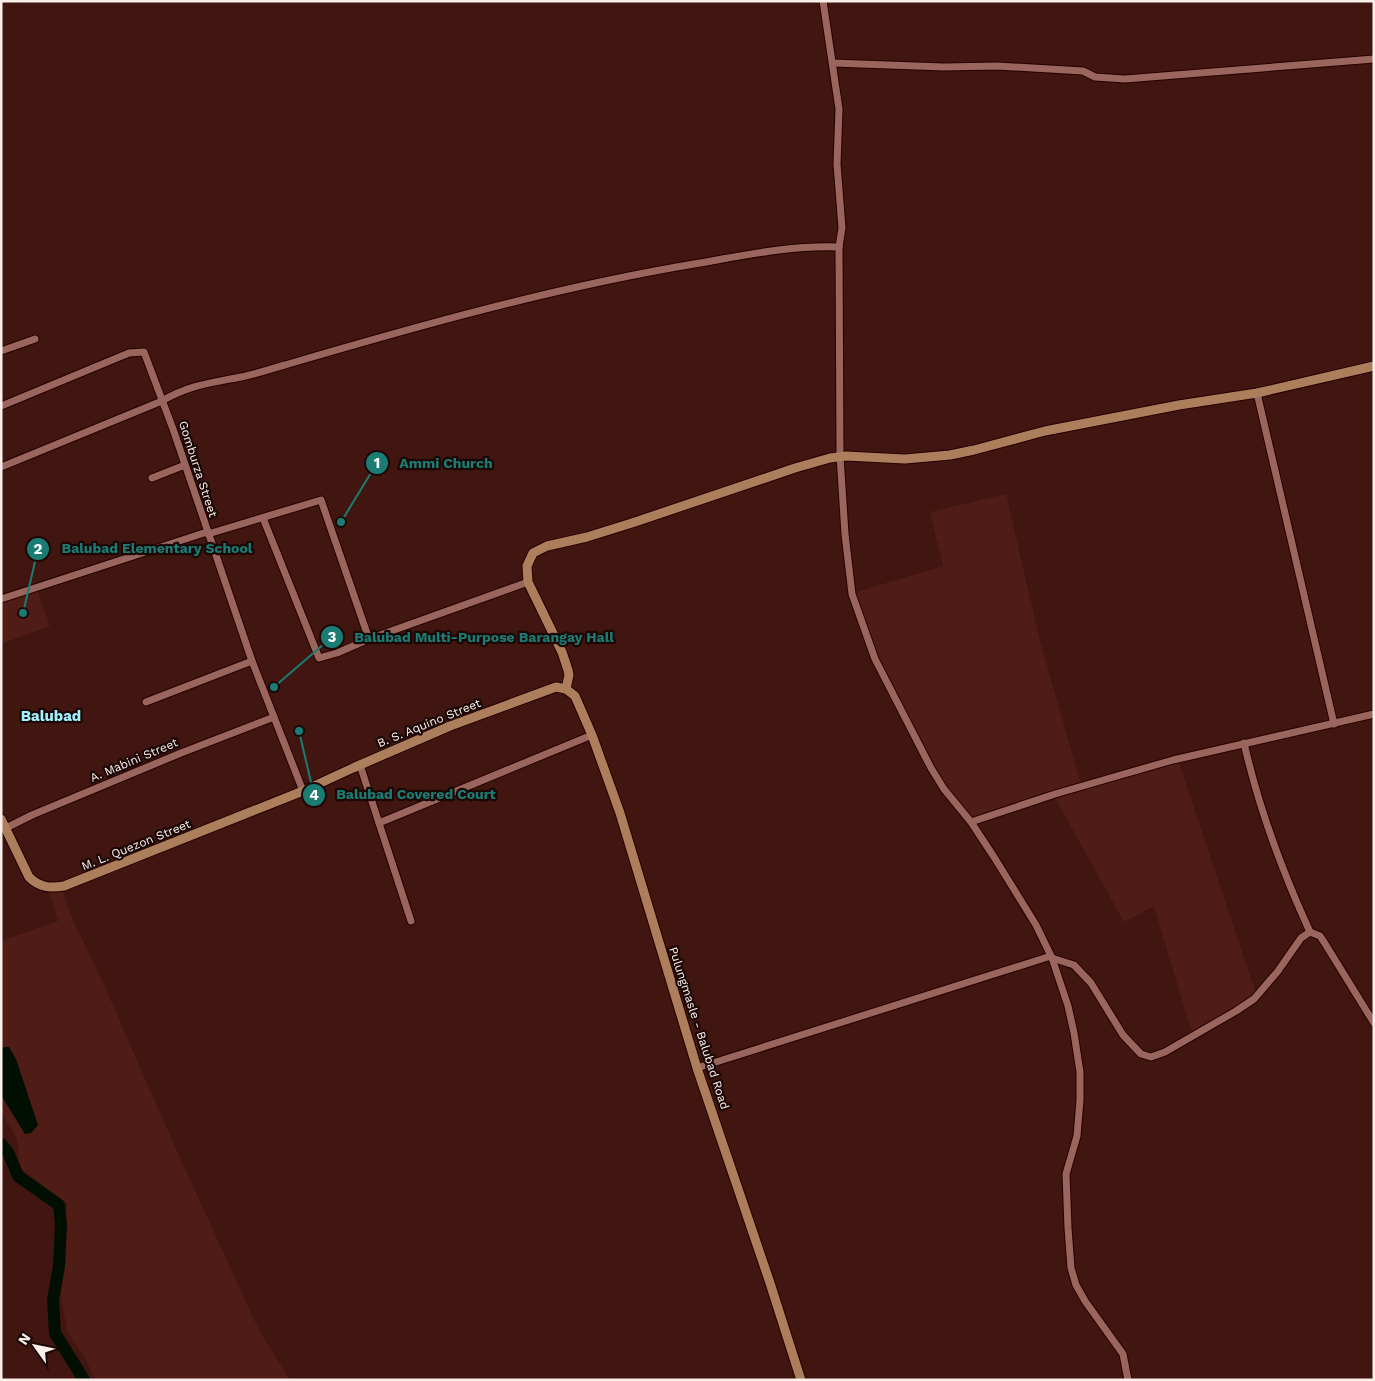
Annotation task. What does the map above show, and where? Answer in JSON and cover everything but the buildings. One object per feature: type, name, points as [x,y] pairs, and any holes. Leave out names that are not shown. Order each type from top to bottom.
[{"type":"street","points":[[823,1],[839,109],[838,164],[842,228],[839,247],[840,456],[845,534],[852,594],[875,659],[931,768],[944,789],[971,822],[994,856],[1036,925],[1052,957],[1068,1006],[1080,1072],[1077,1136],[1066,1174],[1071,1268],[1076,1285],[1085,1301],[1123,1354],[1128,1380]]},
{"type":"street","points":[[833,62],[944,67],[997,66],[1083,71],[1095,77],[1125,79],[1374,59]]},
{"type":"street","points":[[1,467],[162,401],[177,392],[193,386],[253,374],[526,299],[682,266],[765,252],[820,246],[839,247]]},
{"type":"street","points":[[1,351],[35,339]]},
{"type":"street","name":"Gomburza Street","points":[[1,406],[129,353],[144,352],[252,661],[303,791]]},
{"type":"street","points":[[566,689],[569,675],[562,652],[528,582],[526,566],[533,554],[547,546],[587,537],[795,468],[840,456],[905,459],[950,455],[1045,430],[1179,405],[1257,393],[1374,366]]},
{"type":"street","points":[[1257,393],[1334,724]]},
{"type":"street","points":[[152,478],[185,465]]},
{"type":"street","points":[[1,599],[207,533],[321,500],[369,639]]},
{"type":"street","points":[[263,518],[319,658],[528,582]]},
{"type":"street","points":[[146,702],[252,661]]},
{"type":"street","name":"B. S. Aquino Street","points":[[303,791],[450,726],[556,687],[566,689]]},
{"type":"street","name":"Pulungmasle - Balubad Road","points":[[566,689],[575,696],[592,735],[620,813],[697,1068],[770,1283],[800,1380]]},
{"type":"street","points":[[971,822],[1111,778],[1244,743],[1374,714]]},
{"type":"street","name":"A. Mabini Street","points":[[6,828],[32,815],[181,753],[274,717]]},
{"type":"street","points":[[379,823],[592,735]]},
{"type":"street","points":[[1244,743],[1252,778],[1282,867],[1310,932],[1320,936],[1374,1023]]},
{"type":"street","points":[[360,765],[411,921]]},
{"type":"street","name":"M. L. Quezon Street","points":[[1,819],[29,877],[33,882],[44,888],[51,888],[64,886],[83,879],[303,791]]},
{"type":"street","points":[[697,1068],[1052,957],[1074,965],[1091,983],[1123,1035],[1141,1054],[1151,1057],[1166,1052],[1254,999],[1301,938],[1310,932]]},
{"type":"shaded area","points":[[1006,494],[1040,641],[1081,784],[966,819],[933,765],[875,658],[853,593],[943,566],[930,512]]},
{"type":"shaded area","points":[[36,588],[50,626],[1,644],[1,600]]},
{"type":"shaded area","points":[[1178,760],[1256,993],[1224,1016],[1194,1034],[1188,1020],[1154,906],[1124,922],[1054,796]]},
{"type":"shaded area","points":[[62,888],[71,916],[101,978],[175,1147],[260,1332],[290,1380],[95,1380],[85,1358],[68,1333],[61,1298],[67,1204],[20,1168],[17,1139],[1,1113],[1,941],[58,921],[49,892]]},
{"type":"shaded area","points":[[9,1047],[16,1059],[38,1125],[31,1133],[25,1134],[1,1095],[2,1048]]},
{"type":"waterway","points":[[1,1144],[8,1152],[18,1176],[59,1205],[61,1225],[59,1266],[53,1300],[55,1333],[84,1380]]},
{"type":"place","name":"Ammi Church","points":[[341,522]]},
{"type":"place","name":"Balubad Elementary School","points":[[23,613]]},
{"type":"place","name":"Balubad Multi-Purpose Barangay Hall","points":[[274,687]]},
{"type":"place","name":"Balubad Covered Court","points":[[299,731]]},
{"type":"district","name":"Balubad","points":[[51,716]]}]
